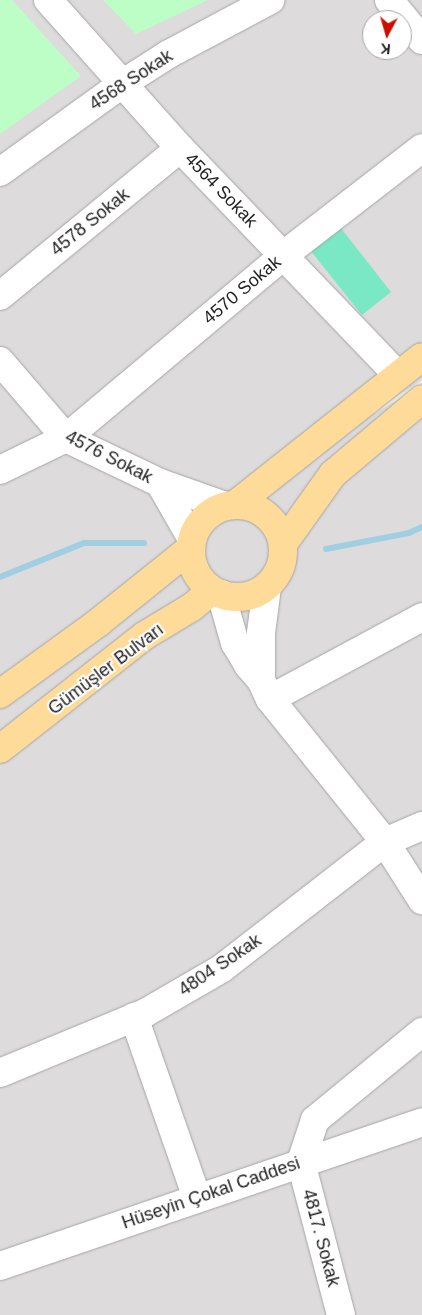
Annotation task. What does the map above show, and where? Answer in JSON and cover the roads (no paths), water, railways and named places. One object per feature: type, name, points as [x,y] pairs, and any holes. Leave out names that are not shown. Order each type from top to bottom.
[{"type":"main road","points":[[230,505],[245,505],[263,512],[276,526],[283,544],[282,563],[274,580],[258,592],[240,597],[216,592],[204,584],[194,567],[192,544],[196,530],[208,515],[230,505],[422,357]]},
{"type":"main road","points":[[283,544],[333,474],[422,399]]},
{"type":"main road","points":[[0,694],[99,622],[192,544]]},
{"type":"main road","name":"Gümüşler Bulvarı","points":[[0,749],[144,636],[216,592]]},
{"type":"street","name":"4564 Sokak","points":[[48,0],[180,148],[284,254],[398,375]]},
{"type":"street","name":"4568 Sokak","points":[[0,172],[122,84],[169,54],[270,0]]},
{"type":"street","points":[[389,0],[422,40]]},
{"type":"street","name":"4578 Sokak","points":[[0,296],[180,148]]},
{"type":"street","name":"4570 Sokak","points":[[0,470],[66,438],[284,254],[422,148]]},
{"type":"street","name":"4576 Sokak","points":[[0,361],[66,438],[160,483],[230,505]]},
{"type":"street","name":"4576 Sokak","points":[[160,483],[192,544]]},
{"type":"street","points":[[266,587],[261,633],[266,690]]},
{"type":"street","points":[[216,592],[235,643],[248,665],[385,842],[422,900]]},
{"type":"street","points":[[266,690],[422,617]]},
{"type":"street","name":"4804 Sokak","points":[[0,1073],[134,1017],[222,969],[385,842],[422,826]]},
{"type":"street","points":[[134,1017],[197,1198]]},
{"type":"street","points":[[301,1162],[315,1120],[422,1032]]},
{"type":"street","name":"Hüseyin Çokal Caddesi","points":[[0,1266],[422,1122]]},
{"type":"street","name":"4817. Sokak","points":[[301,1162],[341,1315]]},
{"type":"waterway","points":[[326,549],[409,533],[422,527]]},
{"type":"waterway","points":[[0,577],[84,543],[144,543]]}]
